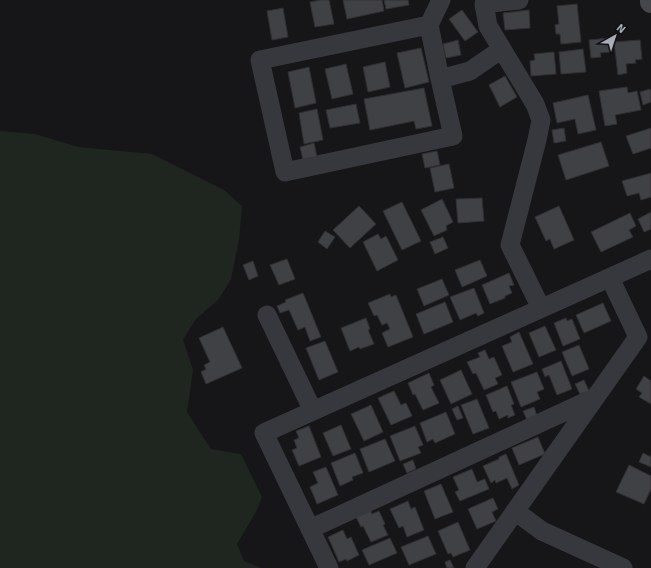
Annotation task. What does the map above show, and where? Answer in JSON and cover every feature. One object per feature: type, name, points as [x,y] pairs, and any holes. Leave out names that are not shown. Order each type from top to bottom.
[{"type":"street","points":[[428,25],[260,60],[285,172],[453,136],[428,25],[441,0]]},
{"type":"street","points":[[519,0],[484,4],[488,26],[535,104],[541,120],[510,244],[540,308]]},
{"type":"street","points":[[440,79],[470,71],[502,49]]},
{"type":"street","points":[[329,568],[264,433],[651,259]]},
{"type":"street","points":[[475,568],[638,338],[610,278]]},
{"type":"street","points":[[267,316],[313,411]]},
{"type":"street","points":[[310,529],[596,398]]},
{"type":"street","points":[[515,511],[542,531],[623,568]]},
{"type":"shaded area","points":[[0,131],[35,134],[79,147],[152,154],[224,190],[242,206],[239,240],[231,279],[219,299],[195,320],[183,340],[193,370],[187,412],[211,449],[241,454],[262,497],[256,512],[237,544],[244,561],[262,568],[0,568]]},
{"type":"building","points":[[329,0],[334,24],[315,27],[310,2]]},
{"type":"building","points":[[343,0],[382,0],[384,11],[347,19]]},
{"type":"building","points":[[384,0],[408,0],[409,5],[386,9]]},
{"type":"building","points":[[577,4],[581,42],[561,44],[560,34],[556,34],[555,25],[559,24],[557,6]]},
{"type":"building","points":[[283,8],[288,37],[272,40],[267,11]]},
{"type":"building","points":[[462,10],[478,32],[465,41],[449,19]]},
{"type":"building","points":[[529,10],[530,28],[505,30],[503,13]]},
{"type":"building","points":[[609,38],[610,52],[600,53],[601,57],[591,58],[589,40]]},
{"type":"building","points":[[458,40],[461,55],[446,58],[443,44]]},
{"type":"building","points":[[640,40],[642,59],[635,60],[636,63],[626,64],[627,73],[618,75],[614,42]]},
{"type":"building","points":[[421,48],[429,82],[405,88],[397,53]]},
{"type":"building","points":[[583,49],[586,72],[561,74],[559,52]]},
{"type":"building","points":[[554,52],[556,74],[531,76],[530,61],[535,60],[534,54]]},
{"type":"building","points":[[385,62],[390,87],[368,92],[363,67]]},
{"type":"building","points":[[346,64],[353,94],[332,99],[325,69]]},
{"type":"building","points":[[309,67],[316,103],[295,108],[288,72]]},
{"type":"building","points":[[505,76],[517,97],[500,107],[489,85]]},
{"type":"building","points":[[627,87],[628,93],[637,91],[641,110],[615,115],[617,124],[605,126],[599,91]]},
{"type":"building","points":[[424,88],[432,126],[416,129],[414,121],[370,130],[364,99]]},
{"type":"building","points":[[650,89],[651,102],[643,105],[640,92]]},
{"type":"building","points":[[588,95],[596,130],[578,134],[575,119],[557,123],[553,103]]},
{"type":"building","points":[[356,104],[360,123],[330,128],[326,110]]},
{"type":"building","points":[[317,109],[323,140],[304,144],[299,113]]},
{"type":"building","points":[[564,128],[566,141],[554,143],[552,130]]},
{"type":"building","points":[[651,128],[651,148],[633,154],[626,136]]},
{"type":"building","points":[[601,142],[609,166],[566,180],[558,155]]},
{"type":"building","points":[[314,143],[317,157],[303,160],[300,147]]},
{"type":"building","points":[[437,151],[440,165],[425,168],[422,154]]},
{"type":"building","points":[[449,164],[454,188],[435,192],[430,168]]},
{"type":"building","points":[[651,173],[651,197],[641,200],[639,193],[627,196],[622,181]]},
{"type":"building","points":[[482,198],[484,221],[458,223],[456,199]]},
{"type":"building","points":[[442,199],[453,222],[446,226],[447,230],[434,236],[421,210]]},
{"type":"building","points":[[402,202],[421,241],[402,250],[383,211]]},
{"type":"building","points":[[359,206],[376,224],[350,248],[333,230]]},
{"type":"building","points":[[559,206],[574,240],[554,249],[550,239],[546,241],[535,217]]},
{"type":"building","points":[[651,212],[651,229],[644,232],[638,219]]},
{"type":"building","points":[[630,213],[636,226],[629,230],[633,237],[601,252],[591,232]]},
{"type":"building","points":[[325,231],[335,237],[327,249],[318,242]]},
{"type":"building","points":[[378,234],[381,239],[386,236],[398,260],[377,271],[363,242]]},
{"type":"building","points":[[443,237],[448,248],[435,254],[430,242]]},
{"type":"building","points":[[287,259],[295,279],[279,285],[270,265]]},
{"type":"building","points":[[480,260],[487,276],[462,287],[455,270]]},
{"type":"building","points":[[253,261],[258,276],[249,280],[243,265]]},
{"type":"building","points":[[509,273],[514,285],[509,286],[512,293],[505,296],[505,298],[490,304],[482,285]]},
{"type":"building","points":[[442,279],[449,295],[424,306],[417,289]]},
{"type":"building","points":[[474,288],[484,313],[478,316],[476,313],[460,320],[450,297]]},
{"type":"building","points":[[303,293],[321,337],[310,341],[305,327],[298,330],[289,310],[280,313],[277,306],[286,302],[285,300]]},
{"type":"building","points":[[390,294],[391,297],[396,295],[413,337],[388,347],[382,333],[390,329],[387,323],[382,325],[377,315],[374,316],[368,303]]},
{"type":"building","points":[[445,302],[453,322],[424,334],[416,314]]},
{"type":"building","points":[[603,303],[611,321],[584,333],[576,315]]},
{"type":"building","points":[[366,318],[370,329],[368,330],[374,344],[360,349],[359,347],[350,351],[341,328]]},
{"type":"building","points":[[566,318],[567,321],[572,319],[580,339],[563,346],[554,323]]},
{"type":"building","points":[[545,326],[556,350],[539,357],[529,333]]},
{"type":"building","points":[[223,327],[242,368],[206,384],[201,372],[206,369],[204,365],[210,362],[199,338]]},
{"type":"building","points":[[519,332],[533,364],[513,372],[502,346],[512,342],[510,337]]},
{"type":"building","points":[[325,341],[338,372],[319,380],[306,348]]},
{"type":"building","points":[[579,345],[589,369],[572,376],[562,352]]},
{"type":"building","points":[[485,350],[489,359],[494,357],[502,375],[495,378],[498,384],[484,390],[476,373],[473,374],[467,362],[480,357],[478,353]]},
{"type":"building","points":[[561,361],[572,389],[557,395],[549,375],[545,377],[542,369]]},
{"type":"building","points":[[461,370],[472,394],[451,404],[440,380]]},
{"type":"building","points":[[537,372],[544,389],[537,392],[540,399],[521,407],[511,382]]},
{"type":"building","points":[[429,373],[434,385],[431,387],[439,403],[423,410],[415,394],[413,395],[408,383]]},
{"type":"building","points":[[644,376],[651,381],[651,404],[639,397],[642,393],[636,389]]},
{"type":"building","points":[[584,380],[589,391],[580,394],[575,384]]},
{"type":"building","points":[[507,386],[514,404],[511,405],[515,415],[508,418],[508,415],[499,419],[496,411],[493,412],[486,395]]},
{"type":"building","points":[[394,391],[401,405],[406,403],[412,416],[391,425],[378,398]]},
{"type":"building","points":[[477,399],[489,428],[473,434],[461,405]]},
{"type":"building","points":[[371,405],[383,432],[364,441],[351,414]]},
{"type":"building","points":[[458,406],[463,418],[457,420],[452,409]]},
{"type":"building","points":[[534,407],[537,416],[527,420],[523,411]]},
{"type":"building","points":[[446,412],[455,434],[435,443],[433,439],[427,442],[420,423]]},
{"type":"building","points":[[341,425],[351,449],[333,456],[323,433]]},
{"type":"building","points":[[309,426],[321,457],[299,466],[292,450],[297,448],[294,440],[299,438],[296,431]]},
{"type":"building","points":[[415,426],[423,445],[418,447],[421,453],[400,461],[390,436]]},
{"type":"building","points":[[538,437],[545,454],[519,465],[512,448]]},
{"type":"building","points":[[385,439],[395,461],[369,472],[360,449]]},
{"type":"building","points":[[355,453],[363,473],[352,477],[353,480],[340,486],[331,463]]},
{"type":"building","points":[[643,453],[651,457],[651,467],[639,462]]},
{"type":"building","points":[[506,454],[519,485],[512,489],[507,478],[496,483],[495,480],[491,483],[483,466]]},
{"type":"building","points":[[413,460],[416,469],[407,473],[403,464]]},
{"type":"building","points":[[629,465],[651,476],[651,489],[644,504],[616,492]]},
{"type":"building","points":[[326,467],[338,495],[317,504],[310,487],[318,483],[313,472]]},
{"type":"building","points":[[472,469],[477,482],[485,479],[489,489],[460,501],[455,492],[459,490],[453,477]]},
{"type":"building","points":[[441,484],[453,512],[435,519],[424,491]]},
{"type":"building","points":[[493,498],[498,509],[492,512],[496,521],[477,529],[468,509]]},
{"type":"building","points":[[408,501],[411,509],[415,507],[424,530],[407,537],[403,526],[399,528],[390,509]]},
{"type":"building","points":[[371,511],[372,514],[379,511],[388,535],[371,542],[363,526],[361,527],[356,517]]},
{"type":"building","points":[[458,522],[470,550],[453,557],[451,553],[448,554],[438,531]]},
{"type":"building","points":[[343,530],[347,539],[351,537],[359,555],[347,561],[346,559],[339,562],[328,537]]},
{"type":"building","points":[[428,536],[436,554],[409,565],[401,547]]},
{"type":"building","points":[[390,538],[397,553],[369,565],[362,550]]},
{"type":"building","points":[[450,560],[454,568],[447,568],[445,562]]}]
